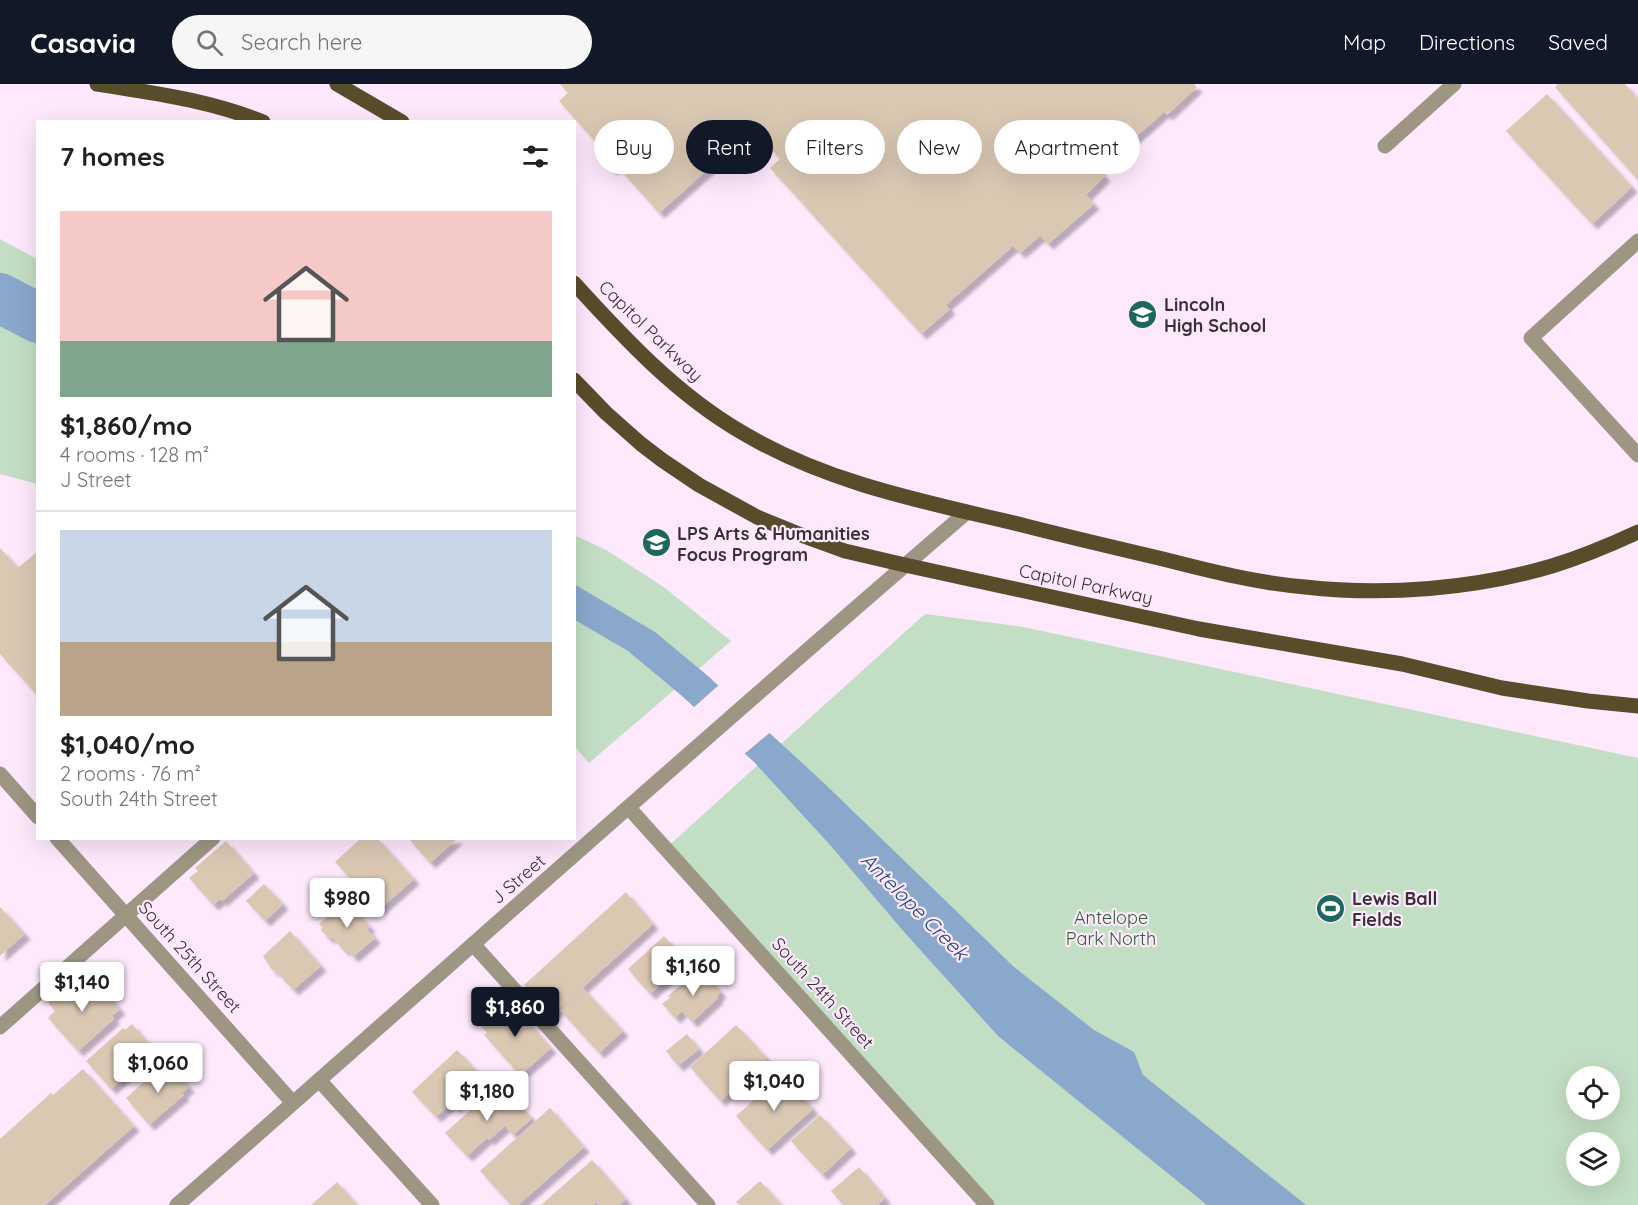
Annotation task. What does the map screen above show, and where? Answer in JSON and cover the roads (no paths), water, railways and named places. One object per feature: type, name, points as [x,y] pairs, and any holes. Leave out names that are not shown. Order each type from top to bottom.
[{"type":"main road","points":[[97,84],[186,98],[258,120]]},
{"type":"main road","points":[[337,84],[399,120]]},
{"type":"main road","name":"Capitol Parkway","points":[[576,285],[603,316],[654,366],[714,414],[743,433],[804,464],[887,493],[1230,576],[1304,587],[1369,592],[1424,589],[1513,576],[1568,560],[1638,532]]},
{"type":"main road","name":"Capitol Parkway","points":[[576,382],[606,413],[648,449],[699,485],[757,517],[801,536],[845,551],[1199,628],[1402,664],[1502,688],[1638,706]]},
{"type":"street","points":[[1385,147],[1454,84]]},
{"type":"street","points":[[1638,241],[1531,338],[1638,455]]},
{"type":"street","name":"J Street","points":[[177,1205],[764,687],[967,512]]},
{"type":"street","points":[[0,774],[36,815]]},
{"type":"street","name":"South 24th Street","points":[[628,808],[987,1205]]},
{"type":"street","name":"South 25th Street","points":[[59,840],[293,1102]]},
{"type":"street","points":[[0,1027],[211,840]]},
{"type":"street","points":[[473,944],[708,1205]]},
{"type":"street","points":[[319,1080],[432,1205]]},
{"type":"water","points":[[576,585],[655,632],[708,676],[826,785],[1014,967],[1094,1030],[1134,1052],[1143,1075],[1306,1205],[1207,1205],[998,1036],[754,762],[682,696],[628,651],[576,621]]},
{"type":"waterway","name":"Antelope Creek","points":[[0,298],[36,317]]},
{"type":"place","name":"Lincoln High School","points":[[1143,314]]},
{"type":"place","name":"LPS Arts & Humanities Focus Program","points":[[656,543]]},
{"type":"place","name":"Lewis Ball Fields","points":[[1331,908]]},
{"type":"park label","name":"Antelope Park North","points":[[1111,927]]}]
